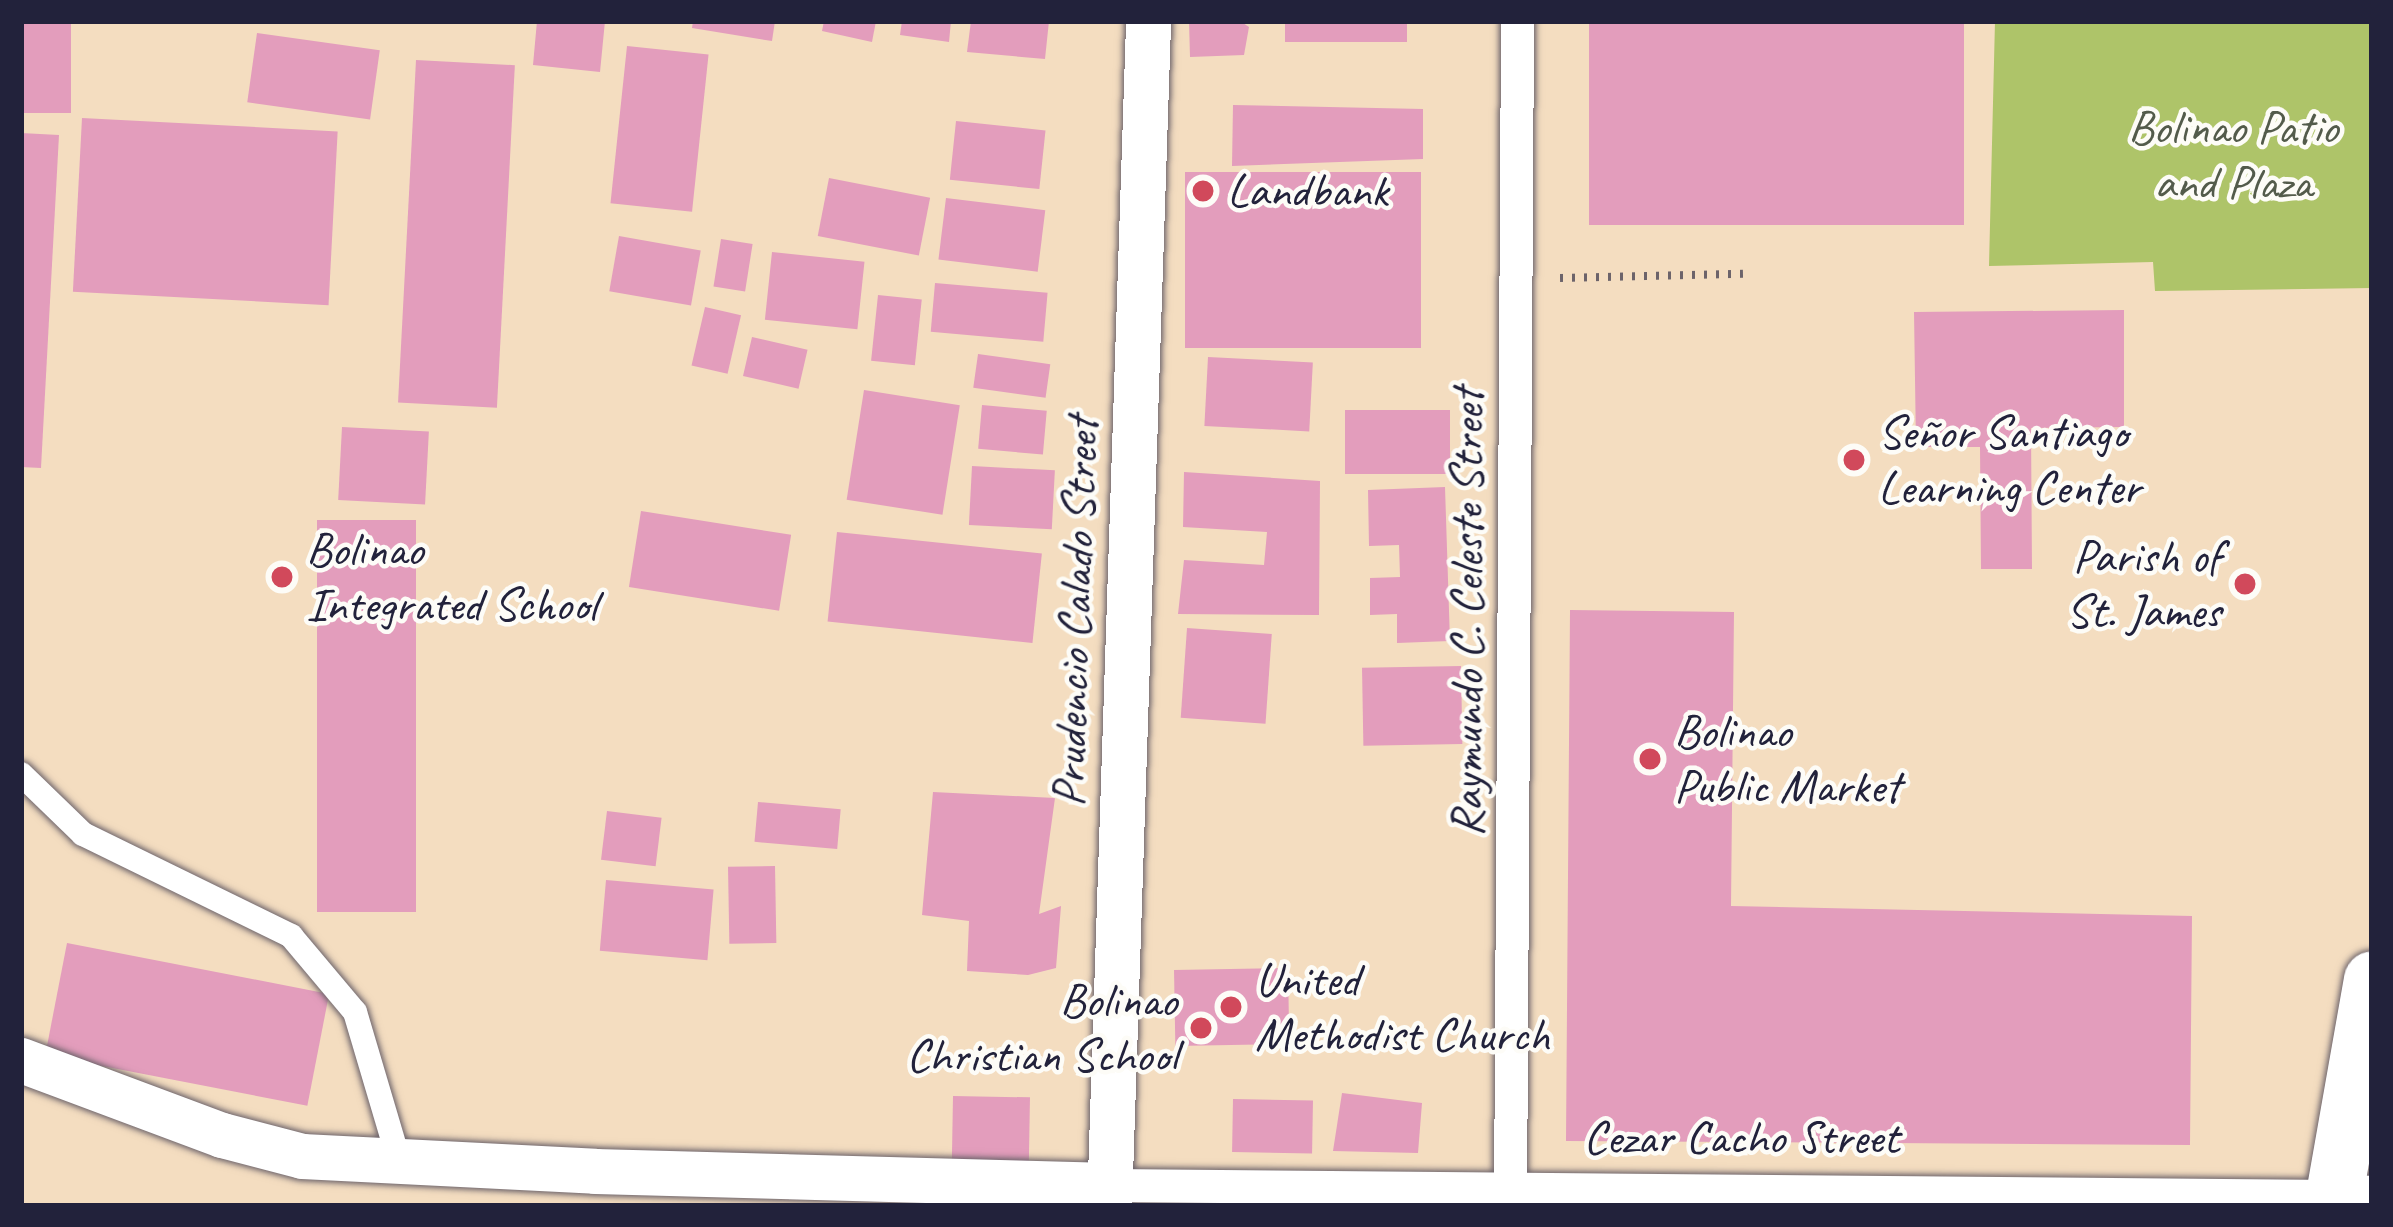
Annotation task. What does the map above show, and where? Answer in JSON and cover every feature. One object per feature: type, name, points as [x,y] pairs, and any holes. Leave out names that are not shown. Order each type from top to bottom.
[{"type":"street","name":"Prudencio Calado Street","points":[[1110,1195],[1148,21]]},
{"type":"street","name":"Raymundo C. Celeste Street","points":[[1511,1198],[1517,21]]},
{"type":"street","points":[[2346,1200],[2372,980]]},
{"type":"street","points":[[21,1060],[222,1135],[282,1151],[399,1161],[596,1188],[1110,1195]]},
{"type":"street","name":"Cezar Cacho Street","points":[[1110,1195],[2346,1200]]},
{"type":"lane","points":[[21,774],[83,834],[291,935],[355,1012],[399,1161]]},
{"type":"path","points":[[1516,279],[1743,274]]},
{"type":"green space","name":"Bolinao Patio and Plaza","points":[[1995,21],[2372,21],[2372,288],[2155,291],[2153,262],[1989,266]]},
{"type":"building","points":[[21,21],[71,21],[71,113],[21,113]]},
{"type":"building","points":[[537,21],[605,21],[600,72],[533,65]]},
{"type":"building","points":[[693,21],[775,21],[772,41],[692,28]]},
{"type":"building","points":[[824,21],[876,21],[872,42],[822,31]]},
{"type":"building","points":[[902,21],[951,21],[949,42],[900,35]]},
{"type":"building","points":[[971,21],[1049,21],[1045,59],[967,52]]},
{"type":"building","points":[[1189,21],[1240,21],[1249,27],[1244,55],[1190,57]]},
{"type":"building","points":[[1285,21],[1407,21],[1407,42],[1285,42]]},
{"type":"building","points":[[1589,21],[1964,21],[1964,225],[1589,225]]},
{"type":"building","points":[[257,33],[380,50],[370,120],[247,102]]},
{"type":"building","points":[[627,46],[709,55],[692,212],[610,203]]},
{"type":"building","points":[[416,60],[515,65],[497,408],[398,403]]},
{"type":"building","points":[[1233,105],[1423,109],[1423,159],[1232,166]]},
{"type":"building","points":[[82,118],[338,131],[329,305],[73,292]]},
{"type":"building","points":[[956,121],[1046,130],[1039,189],[950,180]]},
{"type":"building","points":[[21,133],[59,135],[41,468],[21,467]]},
{"type":"building","points":[[1185,172],[1421,172],[1421,348],[1185,348]]},
{"type":"building","points":[[829,178],[930,198],[919,256],[818,236]]},
{"type":"building","points":[[946,198],[1045,210],[1038,272],[938,260]]},
{"type":"building","points":[[619,236],[701,250],[691,306],[609,291]]},
{"type":"building","points":[[721,239],[753,244],[745,291],[713,286]]},
{"type":"building","points":[[772,252],[864,262],[857,329],[765,320]]},
{"type":"building","points":[[935,283],[1048,293],[1043,342],[931,332]]},
{"type":"building","points":[[878,295],[922,300],[915,365],[871,361]]},
{"type":"building","points":[[705,307],[741,315],[728,374],[692,365]]},
{"type":"building","points":[[2124,310],[2124,427],[2031,428],[2032,569],[1981,569],[1980,447],[1916,447],[1914,312]]},
{"type":"building","points":[[752,337],[808,350],[799,389],[743,376]]},
{"type":"building","points":[[978,354],[1050,364],[1046,398],[973,388]]},
{"type":"building","points":[[1208,357],[1313,362],[1309,431],[1204,426]]},
{"type":"building","points":[[864,390],[960,405],[942,515],[847,500]]},
{"type":"building","points":[[982,405],[1047,411],[1043,454],[978,449]]},
{"type":"building","points":[[1345,410],[1450,410],[1450,474],[1345,474]]},
{"type":"building","points":[[342,427],[429,432],[425,504],[338,500]]},
{"type":"building","points":[[972,466],[1055,470],[1052,529],[969,525]]},
{"type":"building","points":[[1184,472],[1320,481],[1319,615],[1178,614],[1184,560],[1264,565],[1267,532],[1183,527]]},
{"type":"building","points":[[1445,487],[1450,641],[1397,643],[1397,614],[1370,615],[1370,578],[1400,577],[1399,545],[1369,546],[1368,490]]},
{"type":"building","points":[[641,511],[791,535],[779,611],[629,587]]},
{"type":"building","points":[[317,520],[416,520],[416,912],[317,912]]},
{"type":"building","points":[[837,532],[1042,554],[1032,643],[828,622]]},
{"type":"building","name":"Bolinao Public Market","points":[[1570,610],[1734,612],[1731,906],[2192,916],[2190,1145],[1566,1141]]},
{"type":"building","points":[[1187,628],[1272,634],[1266,724],[1181,718]]},
{"type":"building","points":[[1461,666],[1462,744],[1363,746],[1362,668]]},
{"type":"building","points":[[933,792],[1055,798],[1039,914],[1061,906],[1056,968],[1028,975],[967,971],[969,921],[922,915]]},
{"type":"building","points":[[758,802],[841,809],[837,849],[755,842]]},
{"type":"building","points":[[607,811],[662,818],[656,866],[601,860]]},
{"type":"building","points":[[775,866],[776,943],[729,944],[728,867]]},
{"type":"building","points":[[606,880],[714,889],[707,960],[600,951]]},
{"type":"building","points":[[67,943],[329,994],[307,1106],[45,1055]]},
{"type":"building","name":"United Methodist Church","points":[[1288,968],[1289,1044],[1175,1046],[1174,970]]},
{"type":"building","points":[[1342,1093],[1422,1103],[1418,1153],[1333,1151]]},
{"type":"building","points":[[953,1096],[1030,1097],[1029,1177],[952,1176]]},
{"type":"building","points":[[1233,1099],[1313,1100],[1312,1153],[1232,1152]]},
{"type":"place","name":"Landbank","points":[[1203,191]]},
{"type":"place","name":"Señor Santiago Learning Center","points":[[1854,460]]},
{"type":"place","name":"Bolinao Integrated School","points":[[282,577]]},
{"type":"place","name":"Parish of St. James","points":[[2245,584]]},
{"type":"place","name":"Bolinao Public Market","points":[[1650,759]]},
{"type":"place","name":"United Methodist Church","points":[[1231,1007]]},
{"type":"place","name":"Bolinao Christian School","points":[[1201,1028]]}]
